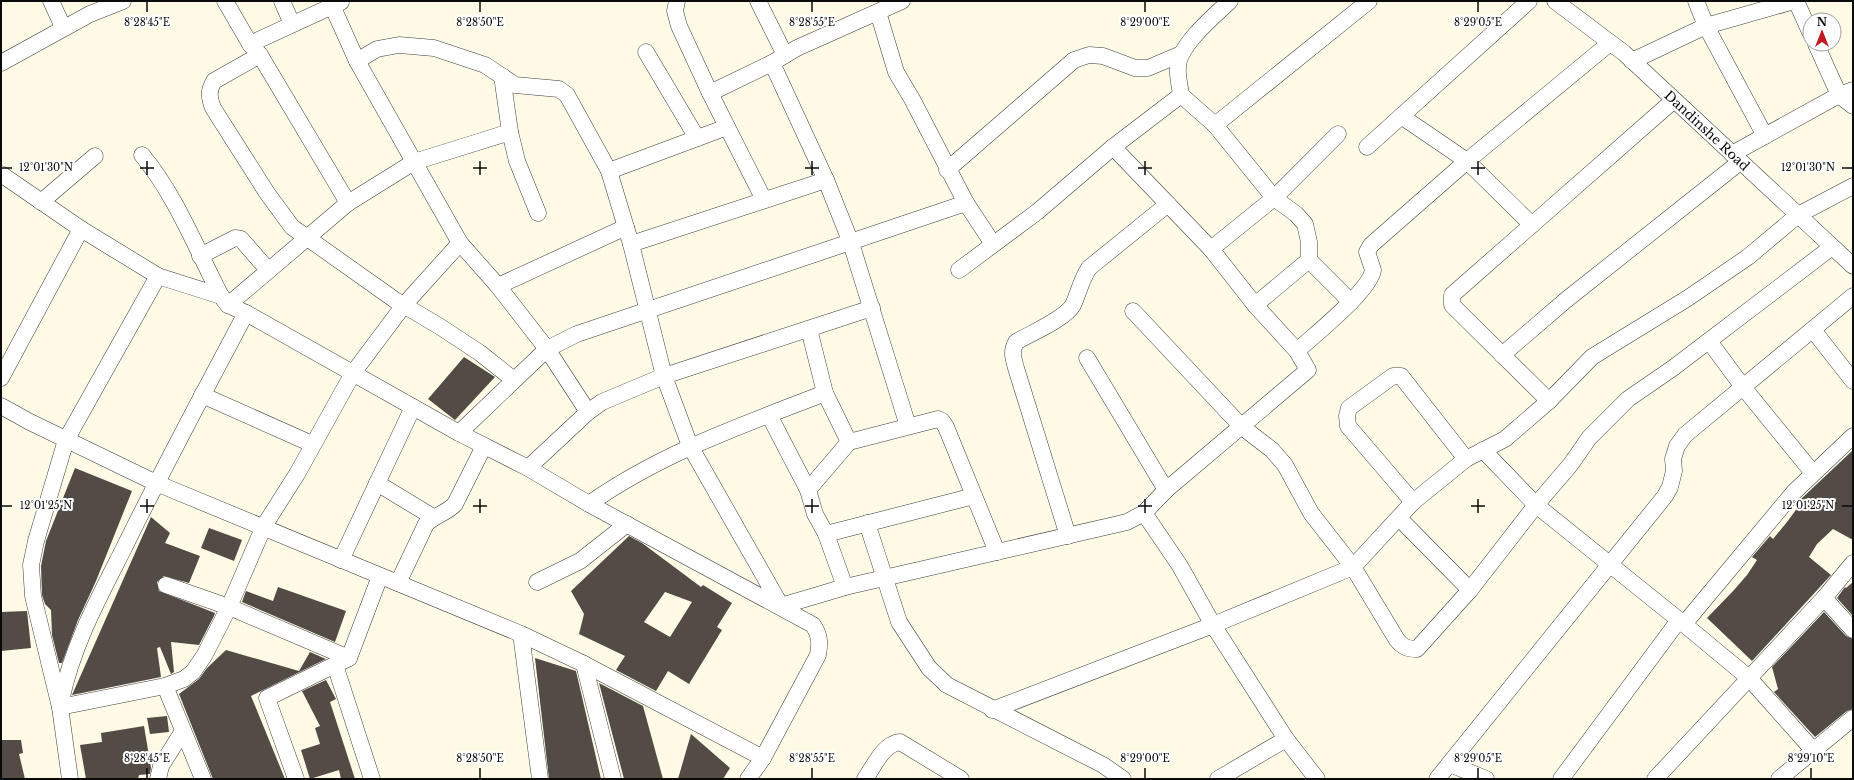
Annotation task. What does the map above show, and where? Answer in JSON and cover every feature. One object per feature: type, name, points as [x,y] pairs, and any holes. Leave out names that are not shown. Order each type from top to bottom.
[{"type":"street","points":[[50,1],[63,27]]},
{"type":"street","points":[[1,63],[63,27],[123,1]]},
{"type":"street","points":[[226,1],[348,203]]},
{"type":"street","points":[[282,1],[292,24]]},
{"type":"street","points":[[677,1],[675,3],[675,11],[679,26],[710,93],[764,200]]},
{"type":"street","points":[[758,1],[779,59],[851,243],[908,426]]},
{"type":"street","points":[[710,93],[902,1]]},
{"type":"street","points":[[1230,1],[1207,23],[1181,54],[1178,66],[1181,95],[1215,125],[1274,198],[1296,214],[1305,224],[1309,242],[1309,260],[1351,302]]},
{"type":"street","points":[[1215,125],[1369,1]]},
{"type":"street","points":[[1367,147],[1529,1]]},
{"type":"street","name":"Dandinshe Road","points":[[1555,1],[1632,61],[1853,266]]},
{"type":"street","points":[[1696,1],[1706,26],[1765,136]]},
{"type":"street","points":[[1632,61],[1706,26],[1795,1],[1802,15]]},
{"type":"street","points":[[514,380],[457,338],[404,305],[292,227],[267,193],[213,108],[209,96],[210,88],[214,80],[255,49],[292,24],[335,2],[357,61],[460,243],[498,286],[547,349],[588,412]]},
{"type":"street","points":[[878,12],[896,72],[966,203],[993,244]]},
{"type":"street","points":[[1297,351],[1351,302],[1372,276],[1373,270],[1367,252],[1371,245],[1467,161],[1610,43]]},
{"type":"street","points":[[357,61],[377,49],[399,46],[434,48],[485,65],[515,85],[559,89],[567,95],[609,171],[631,244],[664,376],[690,446],[781,606]]},
{"type":"street","points":[[646,52],[697,138]]},
{"type":"street","points":[[1821,52],[1853,106]]},
{"type":"street","points":[[948,170],[1074,60],[1089,55],[1103,56],[1135,68],[1148,68],[1181,54]]},
{"type":"street","points":[[502,76],[510,132],[517,161],[538,213]]},
{"type":"street","points":[[1502,355],[1736,158],[1765,136],[1846,92]]},
{"type":"street","points":[[959,270],[1037,212],[1113,147],[1181,95]]},
{"type":"street","points":[[1549,401],[1452,305],[1451,300],[1457,290],[1674,100]]},
{"type":"street","points":[[1401,116],[1467,161],[1532,225]]},
{"type":"street","points":[[609,171],[727,127]]},
{"type":"street","points":[[224,300],[268,270],[348,203],[414,162],[510,132]]},
{"type":"street","points":[[1211,249],[1274,198],[1338,134]]},
{"type":"street","points":[[781,606],[845,587],[1127,522],[1144,513],[1166,490],[1308,370],[1297,351],[1255,305],[1211,249],[1113,147]]},
{"type":"street","points":[[142,155],[151,166],[176,208],[224,300]]},
{"type":"street","points":[[41,202],[95,156]]},
{"type":"street","points":[[631,244],[826,180]]},
{"type":"street","points":[[3,181],[41,202],[81,230],[158,276],[224,300],[459,433],[528,468],[589,504],[781,606],[813,625],[818,632],[820,643],[818,655],[762,758],[748,779]]},
{"type":"street","points":[[992,710],[1213,625],[1353,567],[1413,502],[1466,460],[1505,439],[1549,401],[1592,357],[1688,298],[1748,257],[1798,215],[1853,186]]},
{"type":"street","points":[[459,433],[547,349],[577,334],[851,243],[966,203]]},
{"type":"street","points":[[1068,536],[1016,368],[1012,354],[1013,348],[1016,342],[1066,314],[1072,305],[1082,279],[1089,268],[1168,204]]},
{"type":"street","points":[[498,286],[626,227]]},
{"type":"street","points":[[1,378],[81,230]]},
{"type":"street","points":[[200,256],[235,238],[241,239],[268,270]]},
{"type":"street","points":[[60,707],[164,686],[184,679],[193,672],[204,656],[230,607],[264,526],[297,474],[312,444],[353,373],[404,305],[460,243]]},
{"type":"street","points":[[1133,311],[1241,426],[1272,450],[1285,465],[1311,514],[1353,567],[1397,640],[1403,647],[1417,649],[1470,590],[1571,464],[1589,438],[1628,399],[1709,341],[1832,247]]},
{"type":"street","points":[[1255,305],[1309,260]]},
{"type":"street","points":[[70,779],[60,707],[32,596],[31,565],[36,541],[66,440],[158,276]]},
{"type":"street","points":[[1437,779],[1665,496],[1670,488],[1674,471],[1673,459],[1677,446],[1685,435],[1853,296]]},
{"type":"street","points":[[528,468],[588,412],[602,402],[664,376],[872,308]]},
{"type":"street","points":[[60,707],[66,676],[78,642],[156,483],[246,313]]},
{"type":"street","points":[[809,329],[825,393],[848,442]]},
{"type":"street","points":[[1813,330],[1853,382]]},
{"type":"street","points":[[1709,341],[1743,387],[1813,473]]},
{"type":"street","points":[[1087,358],[1166,490]]},
{"type":"street","points":[[1413,502],[1348,426],[1347,416],[1350,408],[1393,376],[1400,376],[1466,460]]},
{"type":"street","points":[[589,504],[620,482],[690,446],[825,393]]},
{"type":"street","points":[[202,396],[312,444]]},
{"type":"street","points":[[1,406],[66,440],[156,483],[264,526],[341,560],[521,634],[584,664],[762,758]]},
{"type":"street","points":[[341,560],[413,407]]},
{"type":"street","points":[[769,415],[808,490],[815,514],[826,534],[845,587]]},
{"type":"street","points":[[808,490],[848,442],[931,419],[942,420],[997,552]]},
{"type":"street","points":[[1561,779],[1682,622],[1794,492],[1853,436]]},
{"type":"street","points":[[398,583],[426,524],[433,517],[449,511],[455,504],[484,446]]},
{"type":"street","points":[[1483,450],[1536,506],[1682,622],[1749,678],[1813,750]]},
{"type":"street","points":[[377,483],[433,517]]},
{"type":"street","points":[[826,534],[867,522],[974,496]]},
{"type":"street","points":[[1144,513],[1180,566],[1213,625],[1286,739],[1317,779]]},
{"type":"street","points":[[1399,518],[1470,590]]},
{"type":"street","points":[[867,522],[899,622],[929,668],[947,685],[992,710],[1103,765],[1123,779]]},
{"type":"street","points":[[537,582],[580,561],[627,524]]},
{"type":"street","points":[[1655,779],[1824,598],[1853,563]]},
{"type":"street","points":[[372,779],[342,661],[380,576]]},
{"type":"street","points":[[166,585],[230,607],[342,661]]},
{"type":"street","points":[[1824,598],[1853,630]]},
{"type":"street","points":[[521,634],[540,779]]},
{"type":"street","points":[[296,779],[267,698],[342,661]]},
{"type":"street","points":[[584,664],[613,779]]},
{"type":"street","points":[[164,686],[203,779]]},
{"type":"street","points":[[1779,779],[1853,718]]},
{"type":"street","points":[[158,779],[161,766],[183,731]]},
{"type":"street","points":[[1218,779],[1286,739]]},
{"type":"street","points":[[865,779],[884,751],[892,743],[900,742],[961,779]]},
{"type":"street","points":[[1450,764],[1486,779]]},
{"type":"building","points":[[464,357],[495,377],[455,420],[428,399]]},
{"type":"building","points":[[1853,450],[1853,540],[1833,529],[1817,544],[1809,557],[1831,575],[1752,661],[1707,618],[1747,575],[1757,560],[1752,557],[1770,536],[1773,539],[1801,503],[1799,501]]},
{"type":"building","points":[[75,468],[132,491],[96,581],[78,620],[62,663],[59,663],[52,635],[51,610],[45,604],[42,595],[41,566],[46,541]]},
{"type":"building","points":[[151,517],[170,533],[165,543],[200,556],[189,583],[164,576],[157,582],[159,591],[215,613],[214,616],[199,645],[171,642],[174,672],[171,674],[160,647],[157,648],[161,677],[72,695]]},
{"type":"building","points":[[209,528],[242,540],[234,561],[201,548]]},
{"type":"building","points":[[629,536],[642,543],[701,587],[703,585],[732,603],[717,627],[722,630],[689,684],[668,671],[656,691],[616,670],[625,656],[579,634],[584,614],[571,591]],"holes":[[[665,592],[692,602],[670,637],[644,622]]]},
{"type":"building","points":[[1853,582],[1853,616],[1837,598],[1845,587],[1846,588]]},
{"type":"building","points":[[278,587],[346,611],[335,642],[242,602],[246,591],[273,601]]},
{"type":"building","points":[[27,611],[31,648],[1,651],[1,612]]},
{"type":"building","points":[[1824,612],[1846,636],[1853,639],[1853,709],[1847,711],[1815,737],[1774,692],[1778,689],[1772,667]]},
{"type":"building","points":[[226,650],[299,671],[310,652],[326,659],[251,696],[285,779],[213,779],[179,694],[199,679],[207,668]]},
{"type":"building","points":[[535,658],[576,671],[601,779],[549,779]]},
{"type":"building","points":[[326,680],[336,699],[330,702],[355,779],[341,779],[339,770],[310,779],[301,750],[320,744],[315,728],[320,726],[302,691]]},
{"type":"building","points":[[599,683],[643,706],[663,779],[624,779]]},
{"type":"building","points":[[167,716],[169,732],[150,734],[147,718]]},
{"type":"building","points":[[144,726],[151,768],[150,774],[139,775],[138,779],[86,779],[80,745],[102,742],[101,733]]},
{"type":"building","points":[[691,734],[730,768],[723,779],[678,779]]},
{"type":"building","points":[[1,740],[21,740],[23,753],[19,754],[25,779],[1,779]]}]
